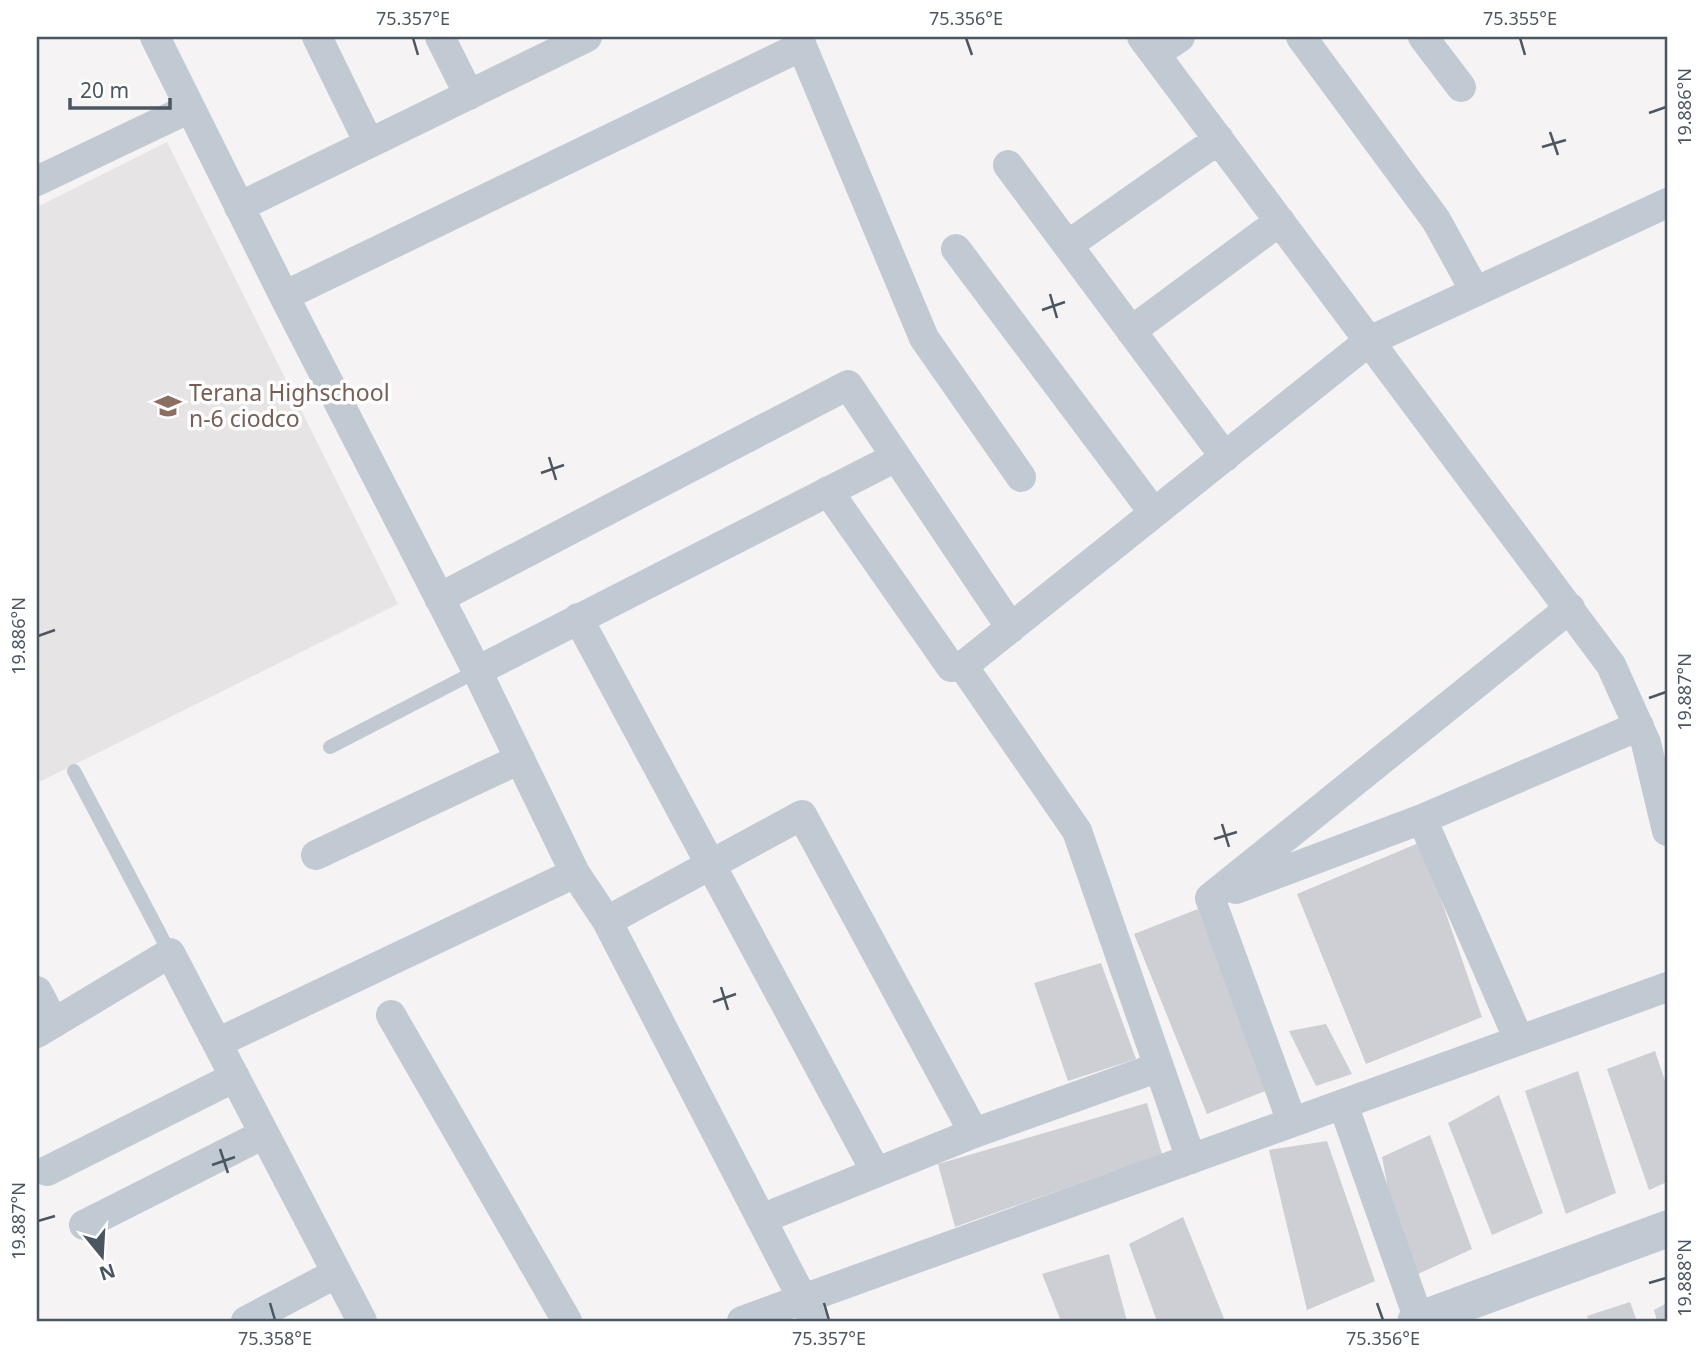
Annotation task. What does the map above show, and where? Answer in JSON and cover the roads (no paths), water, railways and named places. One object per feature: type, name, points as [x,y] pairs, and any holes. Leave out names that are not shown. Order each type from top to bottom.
[{"type":"street","points":[[155,37],[284,296],[477,671],[575,873],[607,921],[809,1310]]},
{"type":"street","points":[[317,37],[369,143]]},
{"type":"street","points":[[440,37],[469,95]]},
{"type":"street","points":[[239,207],[469,95],[554,44],[587,37]]},
{"type":"street","points":[[1180,37],[1149,45],[1611,665],[1646,743],[1667,831]]},
{"type":"street","points":[[1301,37],[1436,220],[1475,291]]},
{"type":"street","points":[[1423,37],[1461,87]]},
{"type":"street","points":[[284,296],[800,41],[923,338],[1021,477]]},
{"type":"street","points":[[37,181],[190,108]]},
{"type":"street","points":[[1068,245],[1219,139]]},
{"type":"street","points":[[1008,165],[1225,457]]},
{"type":"street","points":[[828,491],[951,667],[963,666],[1369,341],[1667,203]]},
{"type":"street","points":[[1131,331],[1280,221]]},
{"type":"street","points":[[956,250],[1154,513]]},
{"type":"street","points":[[439,597],[848,385],[1011,628]]},
{"type":"street","points":[[477,671],[896,457]]},
{"type":"street","points":[[1210,898],[1570,608]]},
{"type":"street","points":[[578,618],[876,1172]]},
{"type":"street","points":[[963,666],[1077,831],[1191,1159]]},
{"type":"street","points":[[1210,898],[1423,819],[1639,726]]},
{"type":"street","points":[[316,855],[520,759]]},
{"type":"street","points":[[607,921],[802,816],[974,1133]]},
{"type":"street","points":[[1423,819],[1519,1040]]},
{"type":"street","points":[[217,1043],[575,873]]},
{"type":"street","points":[[1210,898],[1292,1122]]},
{"type":"street","points":[[37,991],[45,1028],[170,953],[362,1321]]},
{"type":"street","points":[[741,1321],[809,1310],[1191,1159],[1667,987]]},
{"type":"street","points":[[391,1015],[567,1321]]},
{"type":"street","points":[[761,1219],[974,1133],[1159,1067]]},
{"type":"street","points":[[47,1171],[235,1077]]},
{"type":"street","points":[[1343,1104],[1418,1321],[1667,1229]]},
{"type":"street","points":[[84,1225],[264,1134]]},
{"type":"street","points":[[246,1321],[337,1273]]},
{"type":"lane","points":[[330,747],[477,671]]},
{"type":"lane","points":[[74,771],[170,953]]},
{"type":"place","name":"Terana Highschool n-6 ciodco","points":[[168,406]]}]
